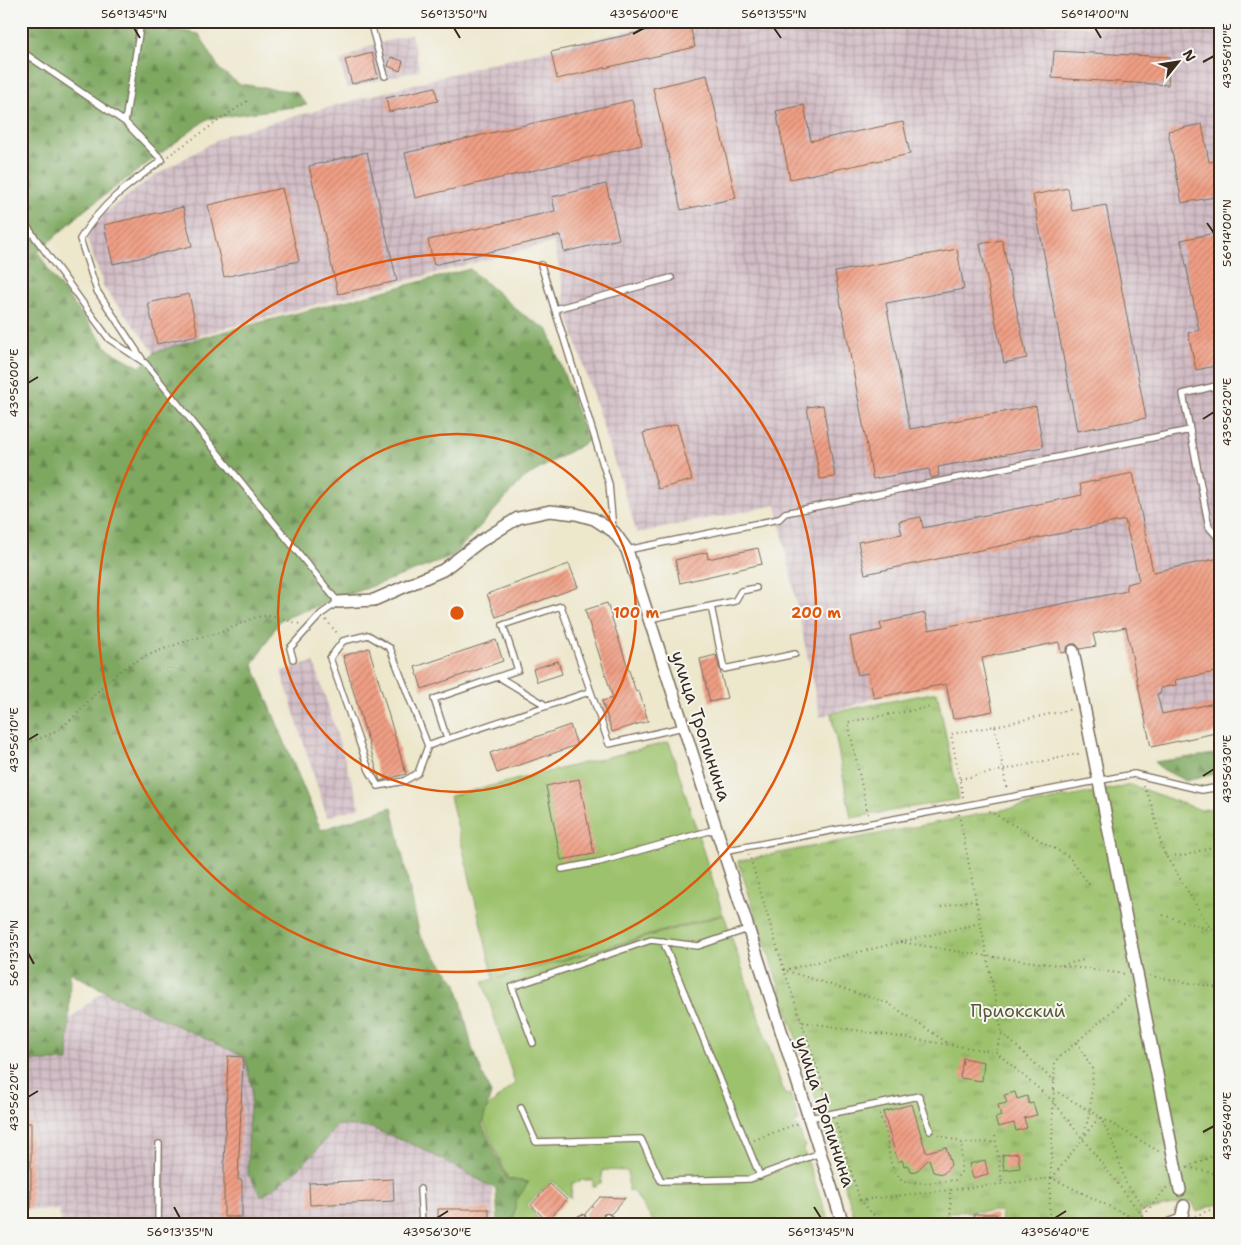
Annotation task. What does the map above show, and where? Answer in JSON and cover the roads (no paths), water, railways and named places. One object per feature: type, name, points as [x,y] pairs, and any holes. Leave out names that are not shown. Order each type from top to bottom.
[{"type":"street","name":"улица Тропинина","points":[[338,602],[374,600],[443,570],[481,541],[518,518],[550,511],[576,514],[594,519],[614,532],[627,550],[724,851],[804,1121],[820,1153],[842,1224]]},
{"type":"street","points":[[1073,651],[1182,1198],[1176,1222]]},
{"type":"lane","points":[[125,122],[141,21]]},
{"type":"lane","points":[[370,21],[385,76]]},
{"type":"lane","points":[[430,21],[456,21]]},
{"type":"lane","points":[[21,51],[125,122],[162,160],[125,187],[94,216],[80,239],[97,291],[145,363],[338,602],[321,614],[312,627],[290,648],[293,659]]},
{"type":"lane","points":[[21,218],[109,339],[145,363]]},
{"type":"lane","points":[[541,265],[609,484],[614,532]]},
{"type":"lane","points":[[555,309],[671,278]]},
{"type":"lane","points":[[1220,385],[1183,394],[1210,526],[1220,540]]},
{"type":"lane","points":[[627,550],[779,519],[785,513],[1190,430]]},
{"type":"lane","points":[[649,620],[735,601],[741,591],[756,588]]},
{"type":"lane","points":[[447,739],[434,699],[518,670],[503,625],[561,606],[589,692],[609,744],[683,727]]},
{"type":"lane","points":[[711,606],[724,669],[795,654]]},
{"type":"lane","points":[[428,746],[390,648],[368,635],[343,641],[330,658],[369,770],[378,786],[404,781],[418,773],[428,746],[589,692]]},
{"type":"lane","points":[[499,677],[547,706]]},
{"type":"lane","points":[[724,851],[1134,774],[1202,790],[1220,787]]},
{"type":"lane","points":[[562,869],[599,862],[716,829]]},
{"type":"lane","points":[[533,1043],[512,987],[651,940],[698,946],[748,929]]},
{"type":"lane","points":[[663,942],[760,1176]]},
{"type":"lane","points":[[804,1121],[919,1096],[930,1130]]},
{"type":"lane","points":[[521,1108],[536,1142],[641,1139],[661,1181],[750,1179],[820,1153]]},
{"type":"lane","points":[[158,1224],[159,1144]]},
{"type":"lane","points":[[420,1189],[422,1224]]},
{"type":"lane","points":[[607,1217],[618,1224]]},
{"type":"lane","points":[[572,1224],[582,1218]]},
{"type":"park label","name":"Приокский","points":[[1018,1011]]}]
